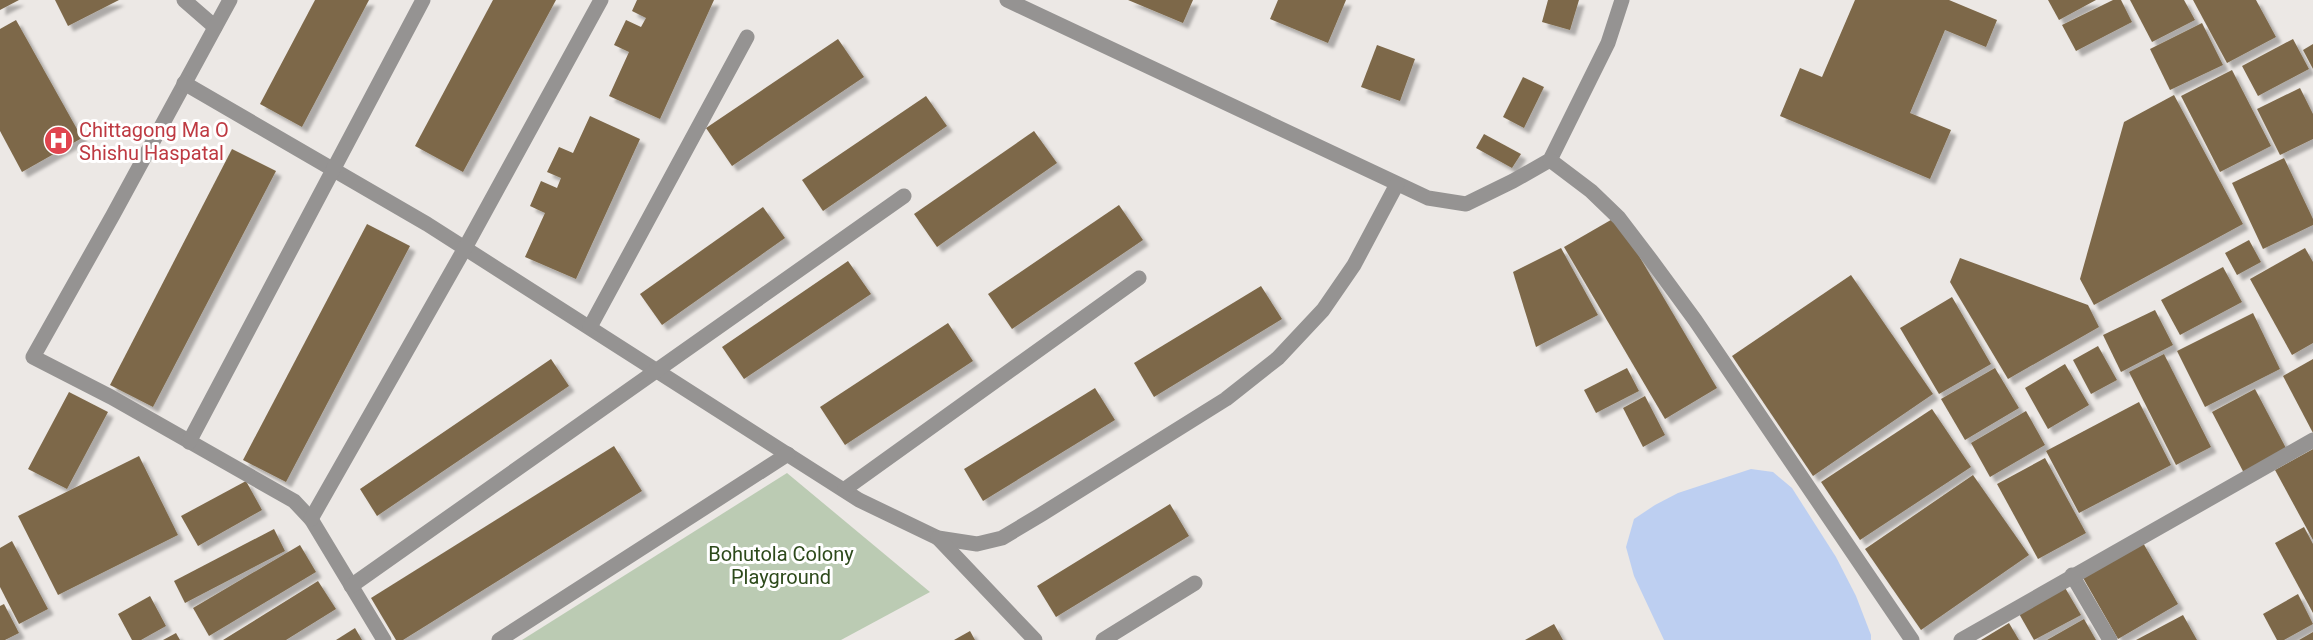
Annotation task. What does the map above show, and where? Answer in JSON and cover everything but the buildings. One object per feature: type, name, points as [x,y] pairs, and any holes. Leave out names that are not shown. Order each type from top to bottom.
[{"type":"street","points":[[184,0],[216,27]]},
{"type":"street","points":[[230,0],[114,215],[33,357],[111,397],[294,501],[310,519],[384,640]]},
{"type":"street","points":[[189,442],[423,0]]},
{"type":"street","points":[[310,519],[465,248],[601,0]]},
{"type":"street","points":[[1006,0],[1428,198],[1466,204],[1514,181],[1550,160],[1608,43],[1622,0]]},
{"type":"street","points":[[590,327],[747,37]]},
{"type":"street","points":[[184,83],[465,248],[859,500],[938,538],[977,544],[1002,538],[1226,399],[1278,358],[1323,310],[1354,265],[1397,184]]},
{"type":"street","points":[[1550,160],[1591,192],[1619,218],[1645,252],[1695,320],[1912,640]]},
{"type":"street","points":[[351,586],[904,196]]},
{"type":"street","points":[[845,489],[1139,278]]},
{"type":"street","points":[[1961,640],[2313,440]]},
{"type":"street","points":[[499,640],[788,454]]},
{"type":"street","points":[[938,538],[1035,640]]},
{"type":"street","points":[[2072,575],[2110,640]]},
{"type":"street","points":[[1104,640],[1195,583]]},
{"type":"green space","name":"Bohutola Colony Playground","points":[[787,473],[930,592],[841,640],[522,640]]},
{"type":"water","points":[[1751,469],[1773,472],[1792,488],[1836,557],[1856,596],[1871,640],[1664,640],[1634,576],[1626,547],[1634,519],[1678,493]]},
{"type":"place","name":"Chittagong Ma O Shishu Haspatal","points":[[58,141]]}]
